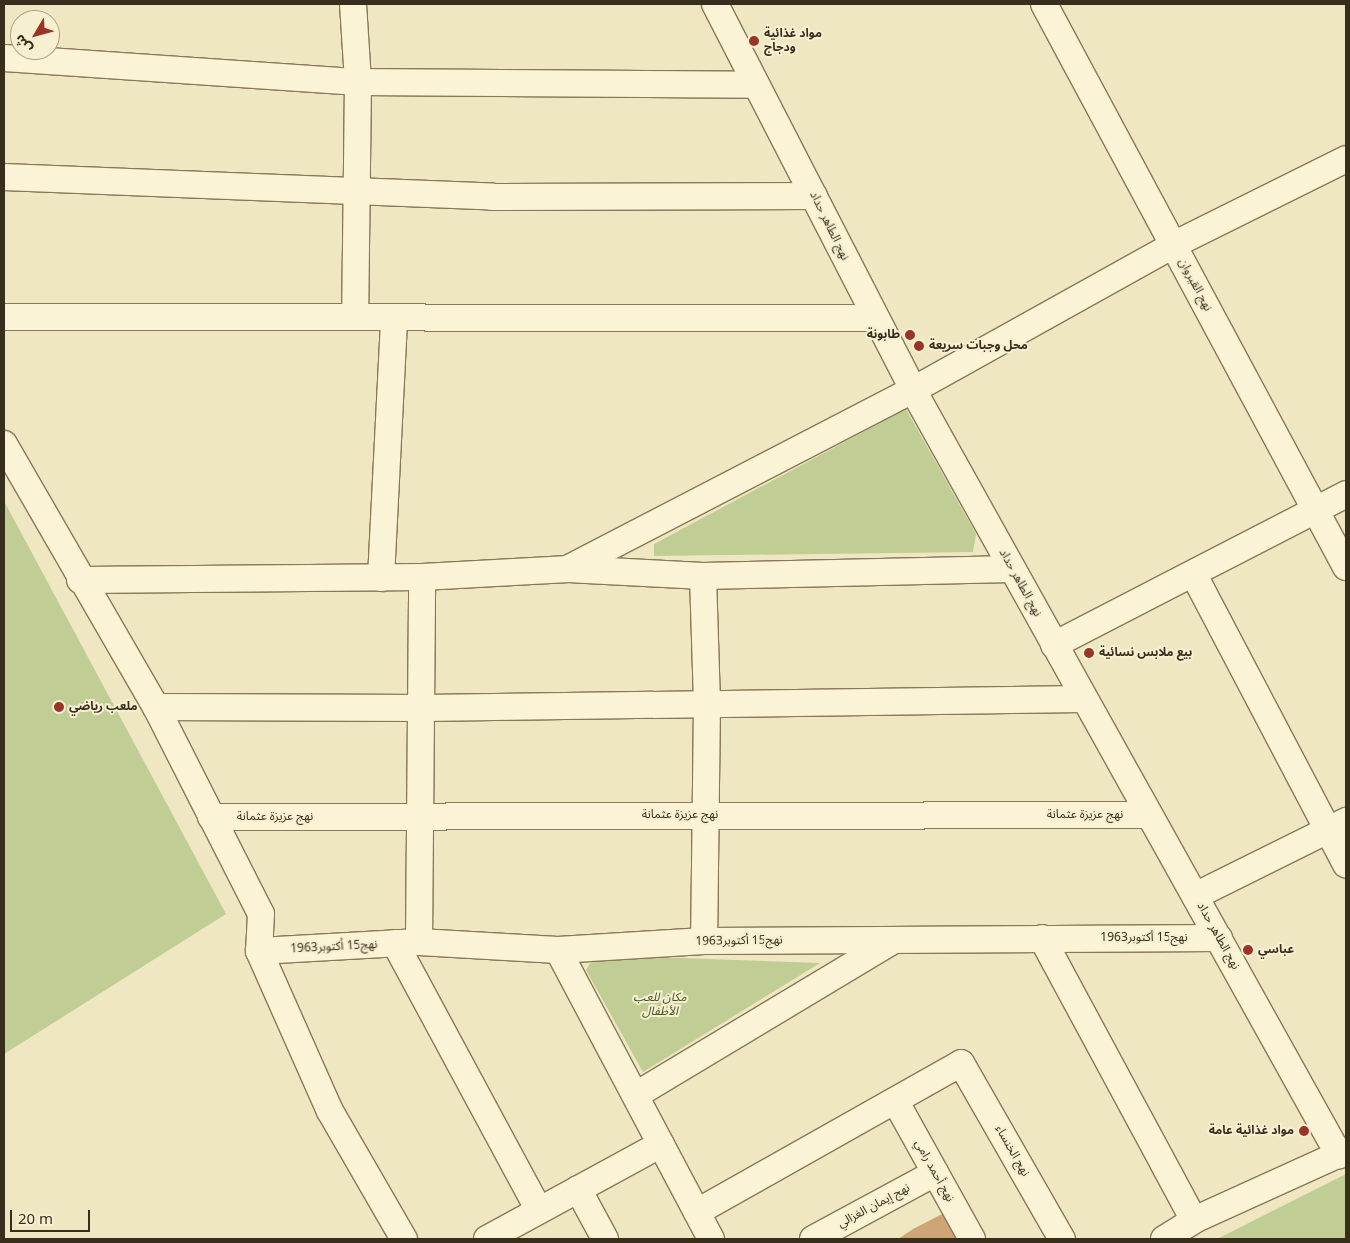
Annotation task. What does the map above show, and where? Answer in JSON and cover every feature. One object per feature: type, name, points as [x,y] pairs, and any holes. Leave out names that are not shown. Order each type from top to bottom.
[{"type":"street","points":[[353,4],[358,82],[356,315]]},
{"type":"street","name":"نهج الطاهر حداد","points":[[715,4],[814,196],[874,318],[913,390],[1083,699],[1343,1153]]},
{"type":"street","name":"نهج القيروان","points":[[1044,4],[1346,567]]},
{"type":"street","points":[[4,58],[358,82],[756,85]]},
{"type":"street","points":[[569,569],[913,390],[1173,245],[1346,159]]},
{"type":"street","points":[[4,177],[492,197],[814,196]]},
{"type":"street","points":[[4,316],[356,315],[394,319],[874,318]]},
{"type":"street","points":[[381,578],[394,319]]},
{"type":"street","points":[[4,444],[80,580],[156,708],[262,914],[259,951],[330,1111],[404,1239]]},
{"type":"street","points":[[1054,645],[1194,575],[1346,494]]},
{"type":"street","points":[[80,580],[381,578],[569,569],[703,576],[1012,569]]},
{"type":"street","points":[[1194,575],[1337,826],[1346,864]]},
{"type":"street","points":[[703,576],[707,703],[704,941]]},
{"type":"street","points":[[422,577],[422,817],[407,943],[539,1210]]},
{"type":"street","points":[[156,708],[423,708],[1083,699]]},
{"type":"street","name":"نهج عزيزة عثمانة","points":[[211,817],[1149,815]]},
{"type":"street","points":[[1196,896],[1337,826]]},
{"type":"street","points":[[1042,938],[1194,1220]]},
{"type":"street","name":"نهج15 أكتوبر1963","points":[[259,951],[407,943],[558,950],[704,941],[1219,938]]},
{"type":"street","points":[[636,1096],[892,940]]},
{"type":"street","points":[[558,950],[711,1239]]},
{"type":"street","name":"نهج الخنساء","points":[[896,1102],[961,1064],[1062,1239]]},
{"type":"street","points":[[697,1212],[896,1102]]},
{"type":"street","name":"نهج أحمد رامي","points":[[896,1102],[972,1239]]},
{"type":"street","points":[[487,1239],[662,1144]]},
{"type":"street","points":[[1164,1239],[1194,1220],[1343,1153]]},
{"type":"street","name":"نهج إيمان الغزالي","points":[[813,1239],[935,1174]]},
{"type":"street","points":[[578,1189],[605,1239]]},
{"type":"green space","points":[[906,409],[976,534],[973,552],[654,556],[654,544]]},
{"type":"green space","name":"ملعب رياضي","points":[[4,501],[226,914],[4,1054]]},
{"type":"green space","name":"مكان للعب الأطفال","points":[[595,955],[820,963],[643,1072],[586,970]]},
{"type":"green space","points":[[1346,1174],[1346,1239],[1217,1239]]},
{"type":"building","points":[[948,1211],[961,1239],[898,1239],[913,1229]]},
{"type":"place","name":"مواد غذائية ودجاج","points":[[754,41]]},
{"type":"place","name":"طابونة","points":[[910,335]]},
{"type":"place","name":"محل وجبات سريعة","points":[[919,346]]},
{"type":"place","name":"بيع ملابس نسائية","points":[[1089,653]]},
{"type":"place","name":"ملعب رياضي","points":[[59,707]]},
{"type":"place","name":"عباسي","points":[[1248,950]]},
{"type":"place","name":"مواد غذائية عامة","points":[[1304,1131]]}]
